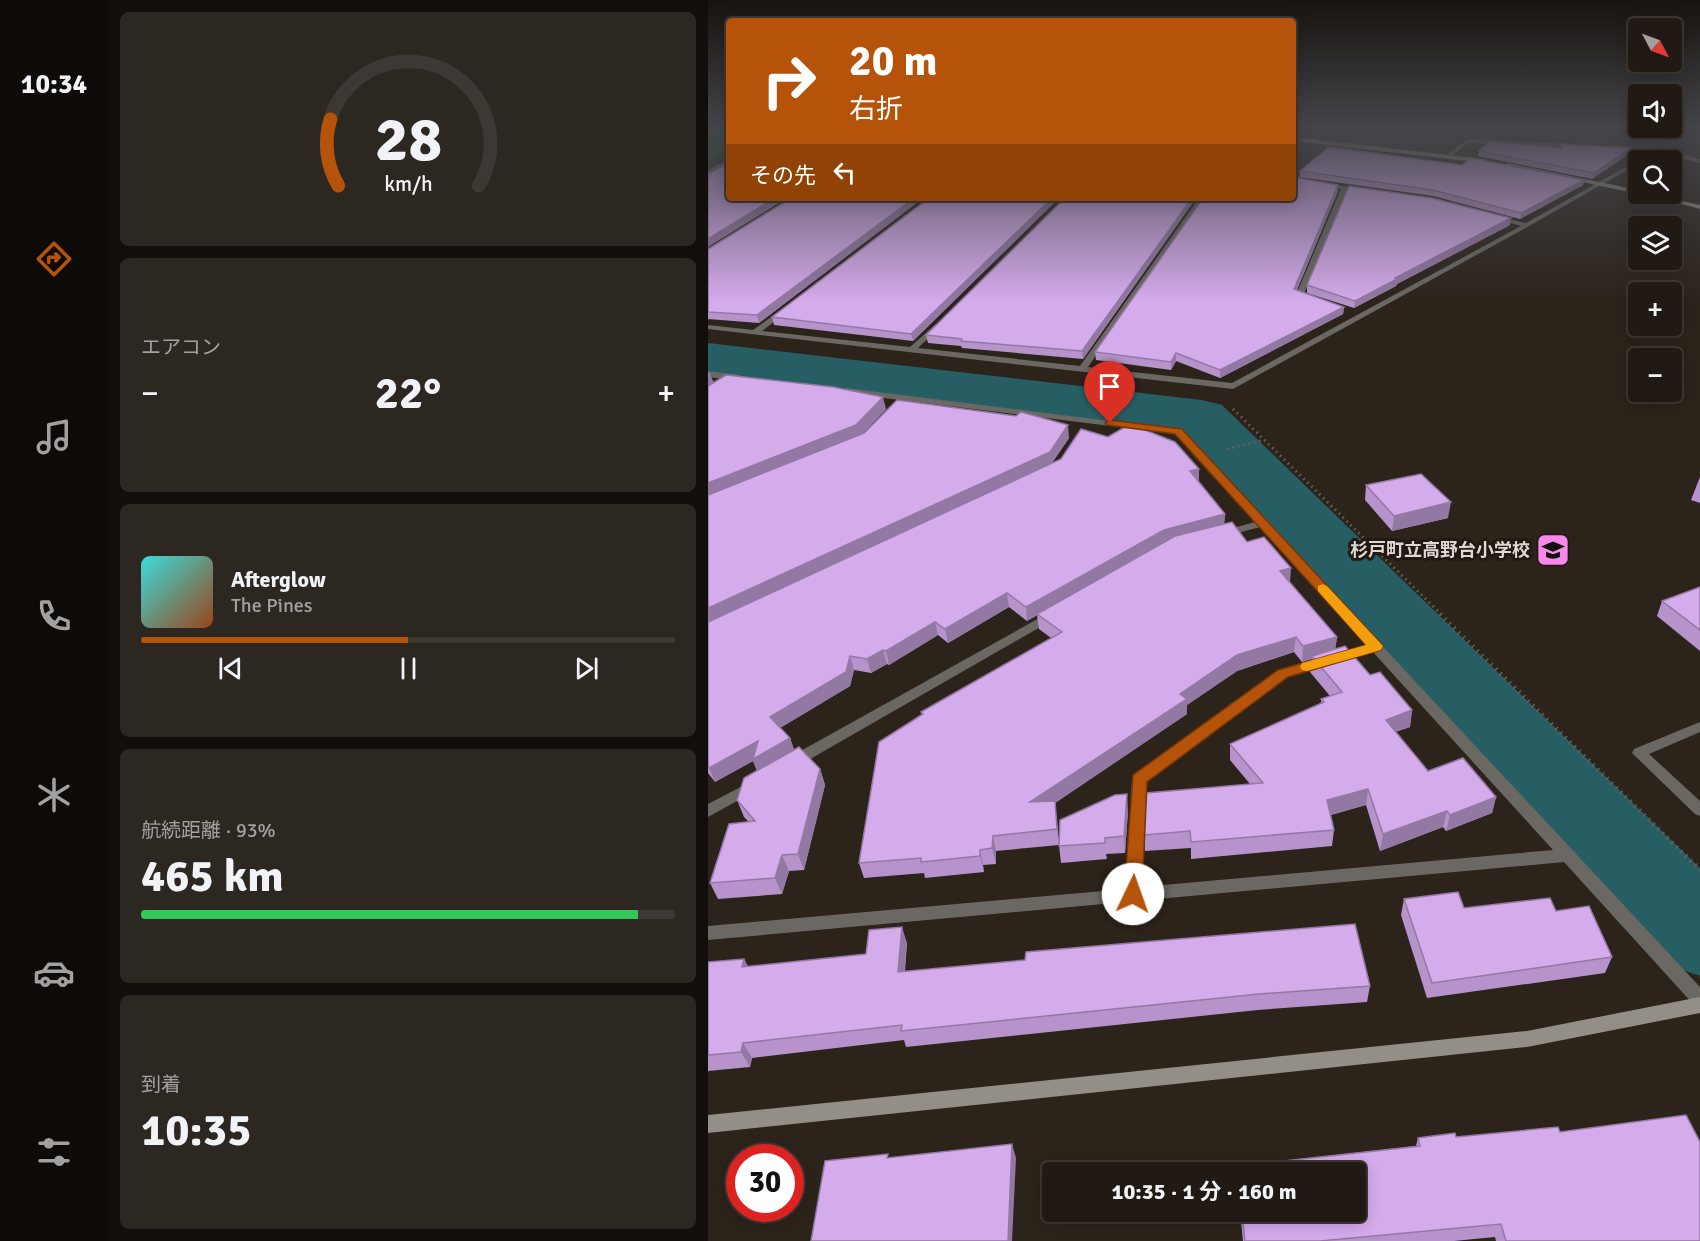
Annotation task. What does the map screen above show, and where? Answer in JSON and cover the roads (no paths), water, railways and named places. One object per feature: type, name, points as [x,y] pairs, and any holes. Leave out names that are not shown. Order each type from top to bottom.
[{"type":"street","points":[[1331,186],[1366,190]]},
{"type":"street","points":[[708,327],[1233,386],[1597,186]]},
{"type":"street","points":[[1321,302],[1300,295],[1345,188]]},
{"type":"street","points":[[1082,369],[1200,201]]},
{"type":"street","points":[[1682,203],[1700,207]]},
{"type":"street","points":[[1485,214],[1527,225]]},
{"type":"street","points":[[755,332],[792,304]]},
{"type":"street","points":[[1352,312],[1363,316]]},
{"type":"street","points":[[912,350],[945,318]]},
{"type":"street","points":[[708,374],[730,380],[757,380]]},
{"type":"street","points":[[837,390],[902,402],[1084,425],[1178,432],[1700,999]]},
{"type":"street","points":[[1211,537],[1263,524]]},
{"type":"street","points":[[780,770],[1067,606]]},
{"type":"street","points":[[1133,894],[1139,779],[1283,674],[1376,646]]},
{"type":"street","points":[[1700,727],[1639,753],[1700,810]]},
{"type":"street","points":[[708,811],[759,782]]},
{"type":"street","points":[[708,933],[1568,855]]},
{"type":"street","points":[[708,1124],[1527,1039],[1700,1005]]},
{"type":"waterway","points":[[708,359],[1202,417],[1700,933]]},
{"type":"place","name":"杉戸町立高野台小学校","points":[[1553,550]]}]
